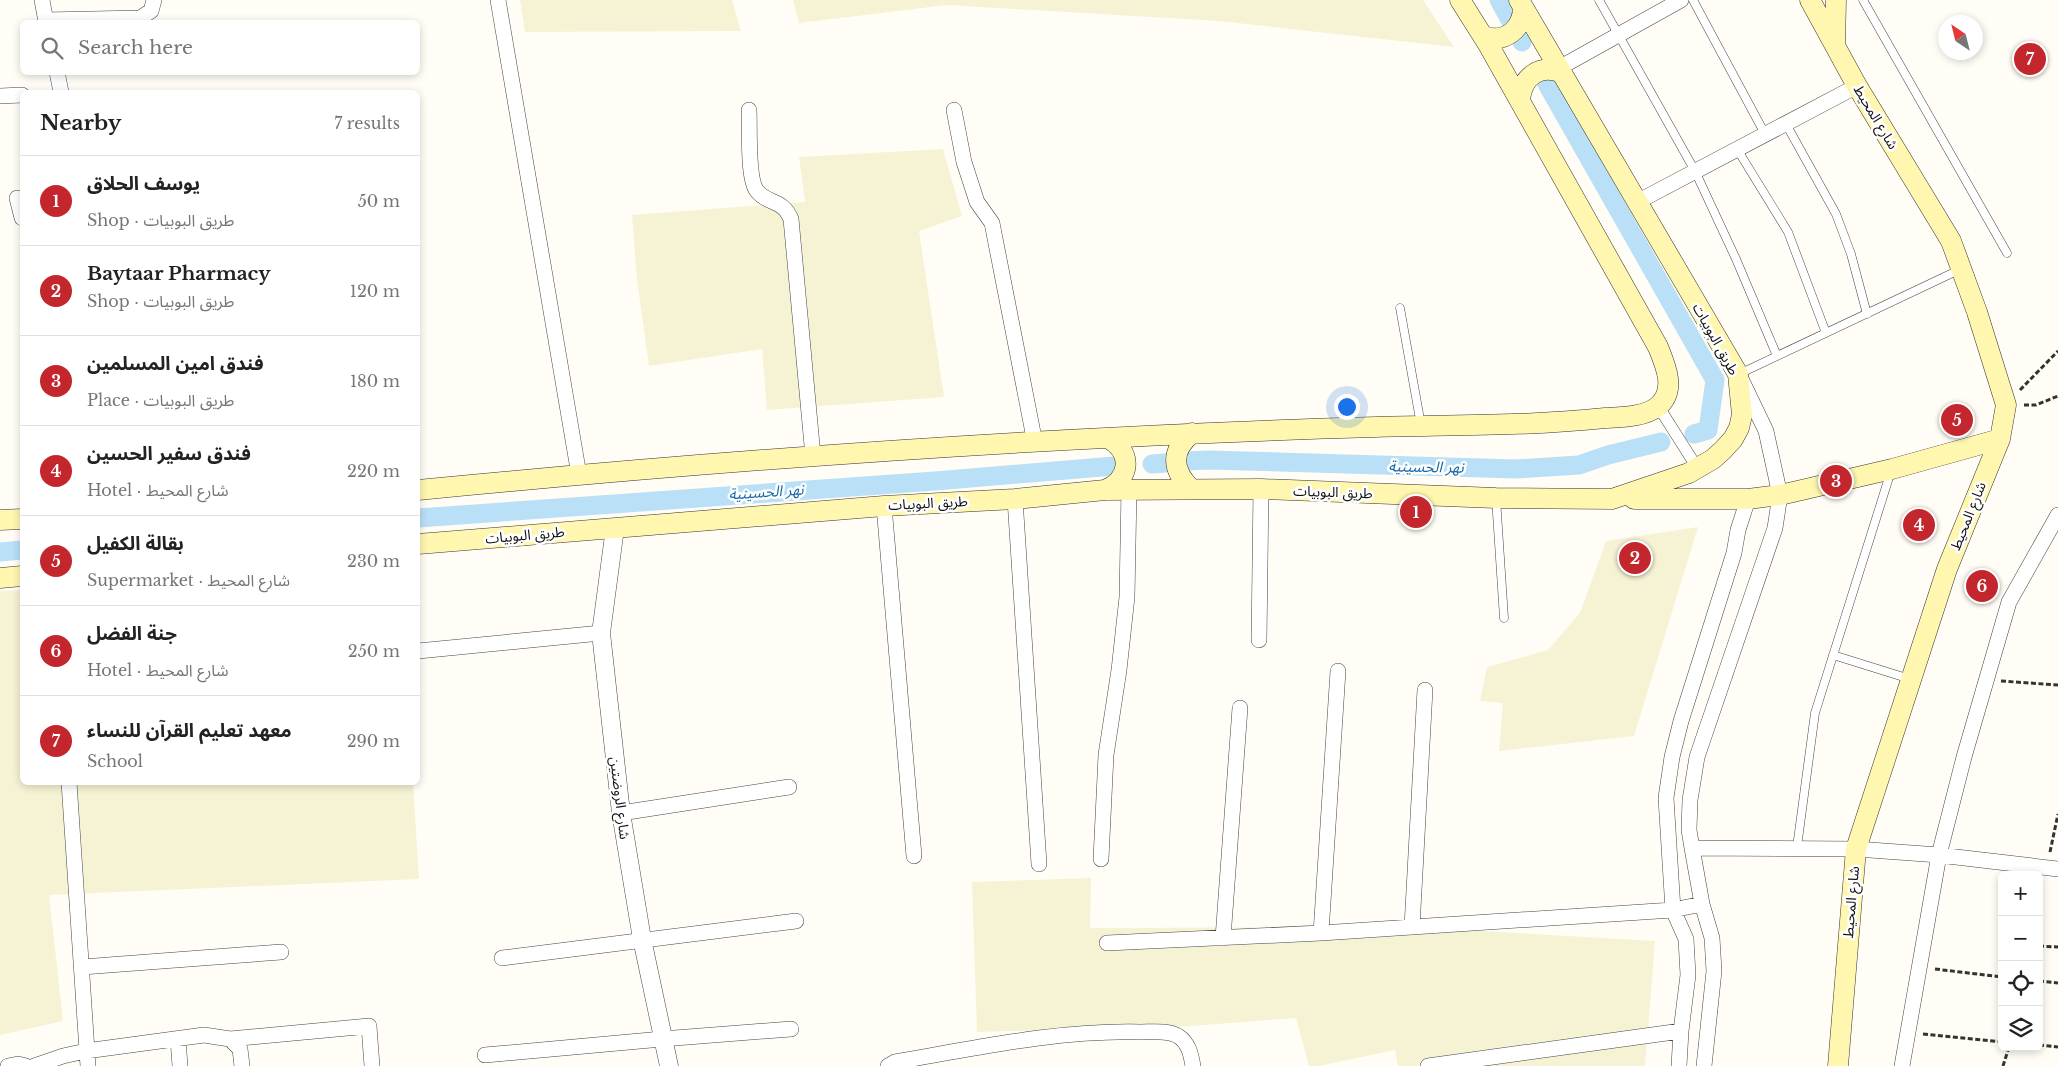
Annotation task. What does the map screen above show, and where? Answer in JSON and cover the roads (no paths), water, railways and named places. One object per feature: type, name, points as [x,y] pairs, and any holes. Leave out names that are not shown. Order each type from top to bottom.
[{"type":"main road","points":[[420,490],[813,456],[1192,433],[1569,422],[1632,415],[1658,406],[1666,396],[1669,382],[1666,366],[1658,347],[1520,100],[1460,0]]},
{"type":"main road","name":"شارع المحيط","points":[[1810,0],[1857,86],[1951,241],[1977,312],[2006,405],[2000,440],[1947,569],[1856,849],[1838,1066]]},
{"type":"main road","points":[[1835,45],[1836,0]]},
{"type":"main road","points":[[1483,36],[1495,39],[1512,33],[1522,19],[1520,3]]},
{"type":"main road","name":"طريق البوبيات","points":[[420,544],[884,506],[1015,499],[1105,490],[1260,489],[1496,498],[1612,499],[1662,484],[1698,469],[1724,450],[1739,428],[1742,415],[1738,374],[1520,3]]},
{"type":"main road","points":[[1520,100],[1524,82],[1533,74],[1551,69],[1561,70]]},
{"type":"main road","points":[[1191,489],[1182,481],[1177,471],[1175,460],[1183,440],[1192,433]]},
{"type":"main road","points":[[1105,490],[1114,486],[1121,479],[1125,470],[1126,460],[1123,451],[1117,443],[1108,438]]},
{"type":"main road","points":[[1612,499],[1748,499],[1780,495],[1892,469],[2000,440]]},
{"type":"main road","points":[[0,520],[20,519]]},
{"type":"main road","points":[[0,578],[20,576]]},
{"type":"street","points":[[42,0],[46,20]]},
{"type":"street","points":[[93,20],[140,18],[151,11],[154,0]]},
{"type":"street","points":[[498,0],[579,475]]},
{"type":"street","points":[[1561,70],[1617,35],[1681,0]]},
{"type":"street","points":[[58,75],[61,90]]},
{"type":"street","points":[[1637,202],[1857,86]]},
{"type":"street","points":[[0,96],[20,96]]},
{"type":"street","points":[[749,110],[751,176],[753,183],[756,190],[764,197],[783,206],[791,219],[813,456]]},
{"type":"street","points":[[954,110],[964,162],[977,202],[992,224],[1034,443]]},
{"type":"street","points":[[17,198],[20,210]]},
{"type":"street","points":[[1704,1066],[1714,970],[1712,938],[1702,904],[1689,830],[1690,800],[1697,757],[1775,528],[1780,495],[1766,431],[1738,374]]},
{"type":"street","points":[[1658,406],[1698,469]]},
{"type":"street","points":[[1259,640],[1260,489]]},
{"type":"street","points":[[1102,859],[1106,756],[1119,670],[1127,597],[1129,490]]},
{"type":"street","points":[[1015,499],[1040,864]]},
{"type":"street","points":[[1679,1066],[1680,1031],[1688,975],[1686,939],[1673,910],[1666,798],[1672,757],[1681,721],[1734,553],[1738,530],[1748,499]]},
{"type":"street","points":[[884,506],[914,856]]},
{"type":"street","points":[[1902,1066],[1939,855],[1964,757],[2009,602],[2058,515]]},
{"type":"street","name":"شارع الروضتين","points":[[615,528],[601,633],[621,813],[642,939],[669,1066]]},
{"type":"street","points":[[420,651],[601,633]]},
{"type":"street","points":[[1321,933],[1338,671]]},
{"type":"street","points":[[1412,927],[1425,690]]},
{"type":"street","points":[[1223,938],[1240,708]]},
{"type":"street","points":[[69,785],[87,1059]]},
{"type":"street","points":[[621,813],[789,787]]},
{"type":"street","points":[[1692,848],[1856,849],[1939,855],[2052,868]]},
{"type":"street","points":[[1107,943],[1321,933],[1673,910],[1702,904]]},
{"type":"street","points":[[502,958],[796,921]]},
{"type":"street","points":[[82,967],[281,952]]},
{"type":"street","points":[[34,1066],[63,1056],[87,1059],[178,1039],[204,1036],[230,1039],[369,1026],[372,1066]]},
{"type":"street","points":[[485,1056],[662,1039],[791,1030]]},
{"type":"street","points":[[1428,1066],[1485,1062],[1680,1031]]},
{"type":"street","points":[[888,1066],[895,1062],[1038,1038],[1086,1033],[1134,1032],[1166,1033],[1178,1036],[1188,1046],[1193,1066]]},
{"type":"street","points":[[178,1039],[180,1066]]},
{"type":"street","points":[[230,1039],[240,1049],[242,1066]]},
{"type":"street","points":[[8,1066],[18,1064],[26,1066]]},
{"type":"lane","points":[[1599,0],[1695,171],[1736,259],[1777,356]]},
{"type":"lane","points":[[1693,0],[1765,134]]},
{"type":"lane","points":[[1863,0],[2007,253]]},
{"type":"lane","points":[[1786,124],[1836,214],[1851,254],[1867,314]]},
{"type":"lane","points":[[1737,149],[1788,232],[1826,333]]},
{"type":"lane","points":[[1738,374],[1961,269]]},
{"type":"lane","points":[[1400,308],[1421,426]]},
{"type":"lane","points":[[1797,848],[1815,713],[1892,469]]},
{"type":"lane","points":[[1496,498],[1504,618]]},
{"type":"lane","points":[[1833,655],[1911,680]]},
{"type":"waterway","name":"نهر الحسينية","points":[[1499,0],[1510,20]]},
{"type":"waterway","name":"نهر الحسينية","points":[[1547,84],[1715,380],[1708,430],[1694,434]]},
{"type":"waterway","name":"نهر الحسينية","points":[[1186,461],[1209,460],[1516,469],[1579,465],[1608,455],[1661,442]]},
{"type":"waterway","name":"نهر الحسينية","points":[[1152,464],[1165,463]]},
{"type":"waterway","name":"نهر الحسينية","points":[[420,518],[935,481],[1114,466]]},
{"type":"waterway","name":"نهر الحسينية","points":[[0,552],[20,550]]},
{"type":"place","name":"معهد تعليم القرآن للنساء","points":[[2030,59]]},
{"type":"place","name":"بقالة الكفيل","points":[[1957,420]]},
{"type":"place","name":"فندق امين المسلمين","points":[[1836,481]]},
{"type":"place","name":"يوسف الحلاق","points":[[1416,512]]},
{"type":"place","name":"فندق سفير الحسين","points":[[1919,525]]},
{"type":"place","name":"Baytaar Pharmacy","points":[[1635,558]]},
{"type":"place","name":"جنة الفضل","points":[[1982,586]]}]
